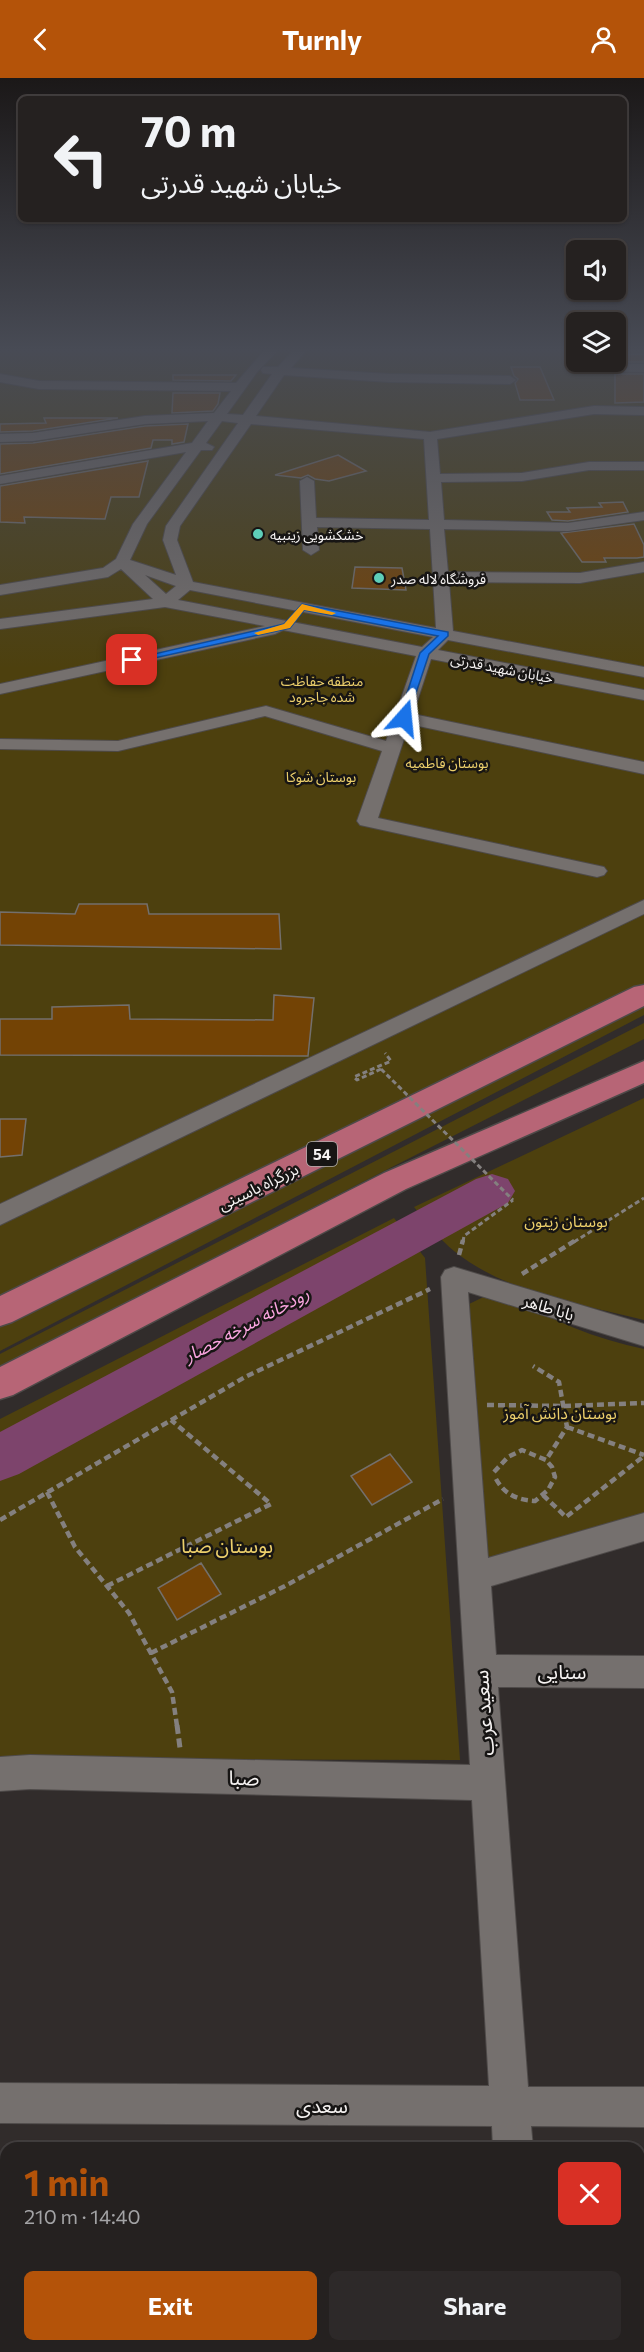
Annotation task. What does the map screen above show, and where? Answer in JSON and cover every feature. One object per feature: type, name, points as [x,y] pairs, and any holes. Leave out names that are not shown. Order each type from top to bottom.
[{"type":"highway","name":"بزرگراه یاسینی","points":[[0,1312],[644,994]]},
{"type":"highway","points":[[0,1384],[395,1181],[644,1071]]},
{"type":"street","points":[[0,480],[133,457]]},
{"type":"street","points":[[122,561],[140,524],[189,457]]},
{"type":"street","points":[[0,624],[165,602],[187,585],[165,542],[173,526],[221,457]]},
{"type":"street","points":[[432,457],[445,634],[425,653],[367,821],[597,871]]},
{"type":"street","points":[[433,478],[522,477],[589,466],[644,466]]},
{"type":"street","points":[[307,481],[311,550]]},
{"type":"street","points":[[309,522],[568,527],[644,516]]},
{"type":"street","points":[[0,590],[108,572],[122,561],[141,553]]},
{"type":"street","points":[[122,561],[165,602]]},
{"type":"street","name":"خیابان شهید قدرتی","points":[[122,561],[187,585],[644,672]]},
{"type":"street","points":[[441,577],[580,578],[644,567]]},
{"type":"street","name":"خیابان شهید قدرتی","points":[[165,602],[644,695]]},
{"type":"street","points":[[0,689],[287,626],[302,607]]},
{"type":"street","points":[[0,744],[118,746],[266,711],[393,749]]},
{"type":"street","points":[[404,718],[644,768]]},
{"type":"street","points":[[0,1215],[644,906]]},
{"type":"street","name":"بابا طاهر","points":[[453,1277],[644,1335]]},
{"type":"street","name":"سعید عرب","points":[[453,1277],[513,2142]]},
{"type":"street","points":[[475,1576],[644,1527]]},
{"type":"street","name":"سنایی","points":[[480,1671],[644,1672]]},
{"type":"street","name":"صبا","points":[[0,1774],[30,1772],[488,1783]]},
{"type":"street","name":"سعدی","points":[[0,2103],[644,2107]]},
{"type":"path","points":[[391,1061],[354,1077],[357,1080],[381,1069],[513,1200],[464,1236]]},
{"type":"path","points":[[496,1291],[644,1198]]},
{"type":"path","points":[[0,1520],[245,1377],[453,1277]]},
{"type":"path","points":[[533,1366],[559,1382],[565,1406],[567,1427],[546,1460]]},
{"type":"path","points":[[462,1404],[565,1406],[644,1403]]},
{"type":"path","points":[[107,1586],[271,1504],[171,1420]]},
{"type":"path","points":[[567,1427],[644,1456]]},
{"type":"path","points":[[522,1450],[546,1460],[552,1467],[555,1477],[548,1490],[535,1501],[516,1500],[499,1486],[494,1472],[508,1457],[522,1450]]},
{"type":"path","points":[[543,1495],[566,1517],[644,1456]]},
{"type":"path","points":[[151,1653],[285,1586],[468,1486]]},
{"type":"path","points":[[47,1492],[75,1547],[129,1613],[172,1692],[184,1775]]},
{"type":"green space","name":"منطقه حفاظت شده جاجرود","points":[[0,457],[644,457],[644,1015],[0,1351]]},
{"type":"green space","points":[[644,1023],[644,1039],[219,1255],[0,1371],[0,1354]]},
{"type":"green space","name":"بوستان زیتون","points":[[644,1098],[644,1320],[545,1295],[497,1277],[454,1251],[414,1207]]},
{"type":"green space","name":"بوستان صبا","points":[[394,1218],[425,1258],[460,1760],[0,1759],[0,1419]]},
{"type":"green space","name":"بوستان دانش آموز","points":[[496,1291],[568,1325],[605,1339],[644,1349],[644,1526],[486,1566],[469,1304]]},
{"type":"building","points":[[0,457],[98,457],[0,474]]},
{"type":"building","points":[[331,457],[342,457],[366,471],[329,481],[315,479],[308,475],[301,478],[275,475]]},
{"type":"building","points":[[148,461],[139,497],[111,497],[105,519],[24,517],[25,523],[0,522],[0,486]]},
{"type":"building","points":[[623,502],[628,512],[568,521],[552,520],[547,512],[570,512],[567,508],[602,507],[599,503]]},
{"type":"building","points":[[634,524],[644,545],[644,557],[604,558],[606,562],[582,562],[561,533]]},
{"type":"building","name":"فروشگاه لاله صدر","points":[[355,567],[402,568],[406,590],[352,588]]},
{"type":"building","points":[[79,904],[147,904],[149,914],[279,914],[281,949],[0,945],[0,912],[75,914]]},
{"type":"building","points":[[274,995],[314,998],[308,1056],[0,1055],[0,1019],[52,1019],[52,1007],[129,1005],[130,1019],[273,1020]]},
{"type":"building","points":[[0,1119],[26,1119],[22,1155],[0,1157]]},
{"type":"building","points":[[390,1454],[412,1482],[372,1505],[351,1476]]},
{"type":"building","points":[[201,1563],[221,1594],[177,1620],[158,1588]]},
{"type":"waterway","name":"رودخانه سرخه حصار","points":[[0,1458],[492,1191]]},
{"type":"slow traffic","points":[[258,633],[287,626],[302,607],[332,613]]},
{"type":"place","name":"خشکشویی زینبیه","points":[[258,534]]},
{"type":"place","name":"فروشگاه لاله صدر","points":[[379,578]]},
{"type":"route","points":[[132,660],[287,626],[302,607],[445,634],[425,653],[404,718]]},
{"type":"park label","name":"بوستان فاطمیه","points":[[447,762]]},
{"type":"park label","name":"بوستان شوکا","points":[[321,776]]}]
